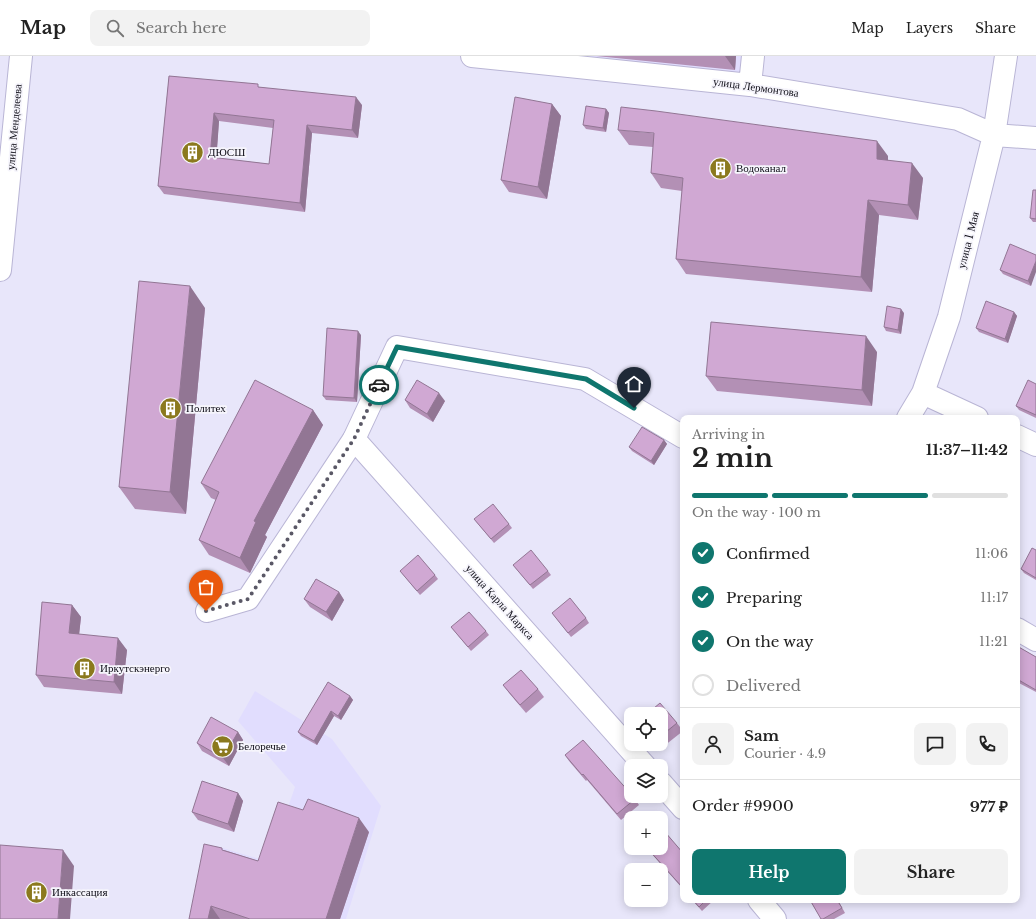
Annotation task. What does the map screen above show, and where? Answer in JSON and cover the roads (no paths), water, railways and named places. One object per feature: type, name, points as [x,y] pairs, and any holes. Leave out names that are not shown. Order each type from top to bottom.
[{"type":"street","name":"улица Менделеева","points":[[0,270],[21,56]]},
{"type":"street","name":"улица Лермонтова","points":[[472,56],[750,85],[958,119],[994,135],[1036,138]]},
{"type":"street","points":[[750,85],[753,56]]},
{"type":"street","name":"улица 1 Мая","points":[[910,415],[923,393],[949,317],[994,135],[1006,56]]},
{"type":"street","points":[[206,611],[248,599],[354,439],[397,347],[586,379],[680,436]]},
{"type":"street","points":[[923,393],[971,415]]},
{"type":"street","points":[[1020,437],[1036,445]]},
{"type":"street","name":"улица Карла Маркса","points":[[354,439],[639,759]]},
{"type":"street","points":[[1020,631],[1036,640]]},
{"type":"street","points":[[668,791],[680,804]]},
{"type":"street","points":[[762,903],[775,919]]},
{"type":"place","name":"ДЮСШ","points":[[192,152]]},
{"type":"place","name":"Водоканал","points":[[721,168]]},
{"type":"place","name":"Политех","points":[[170,408]]},
{"type":"place","name":"Иркутскэнерго","points":[[85,668]]},
{"type":"place","name":"Белоречье","points":[[223,746]]},
{"type":"place","name":"Инкассация","points":[[36,892]]}]
